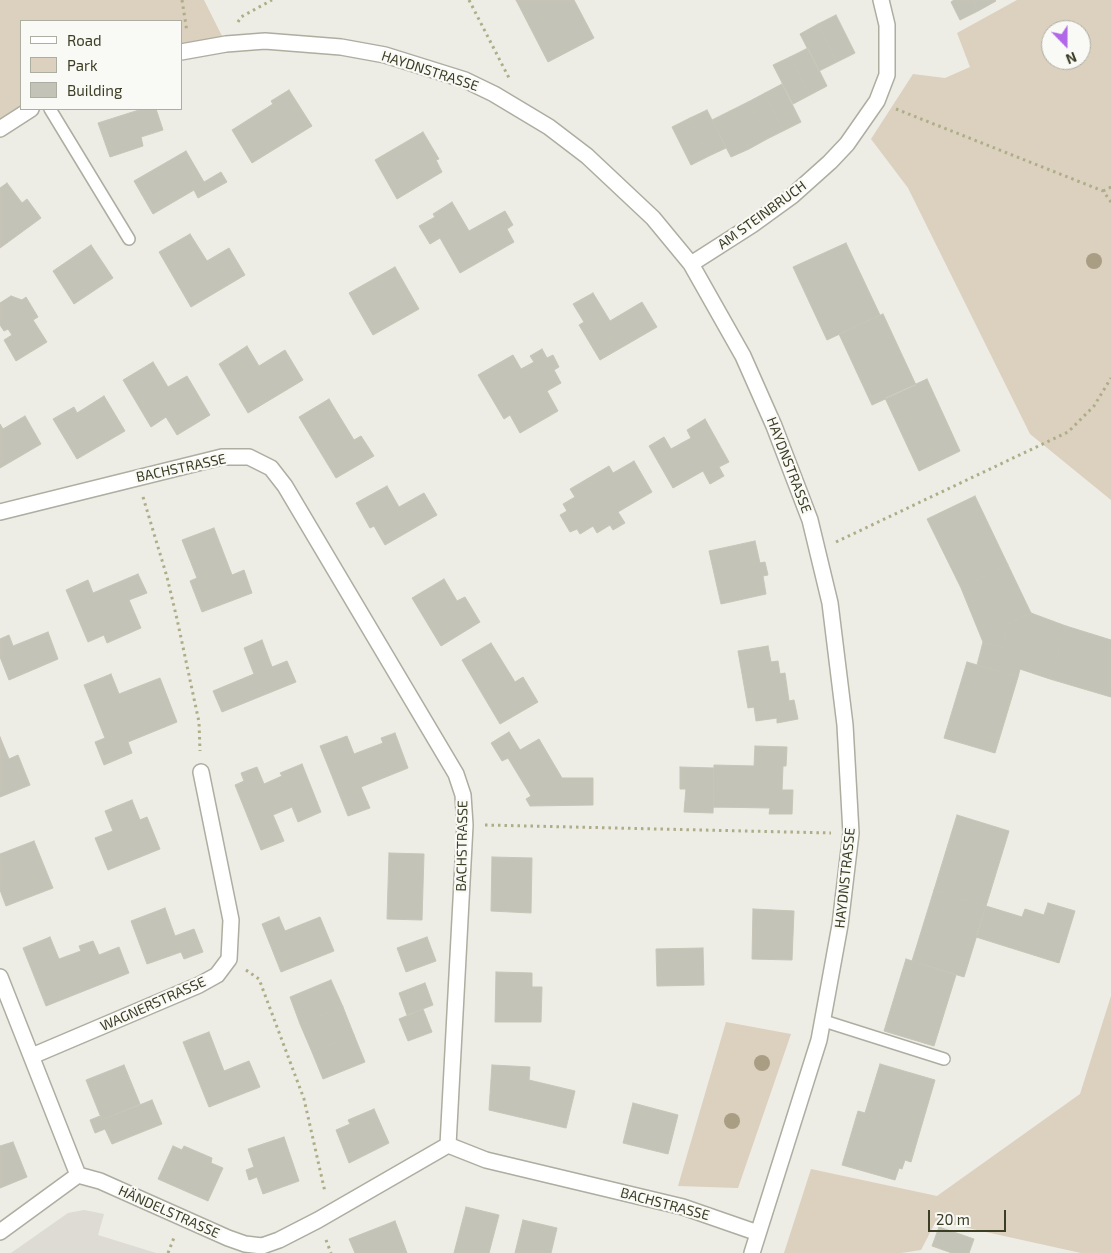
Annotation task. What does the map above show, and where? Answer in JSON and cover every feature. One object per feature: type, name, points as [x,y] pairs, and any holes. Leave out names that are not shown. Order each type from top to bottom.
[{"type":"street","name":"AM STEINBRUCH","points":[[691,264],[752,225],[792,196],[847,144],[877,101],[887,75],[887,25],[882,0]]},
{"type":"street","name":"HAYDNSTRASSE","points":[[186,51],[226,44],[299,42],[385,55],[465,80],[494,94],[549,127],[587,156],[653,218],[691,264],[747,365],[774,426],[810,520],[830,603],[845,725],[851,833],[840,925],[824,1020],[784,1156],[752,1253]]},
{"type":"street","points":[[0,129],[29,110]]},
{"type":"street","name":"BACHSTRASSE","points":[[0,512],[222,457],[249,457],[270,468],[285,486],[456,774],[464,795],[465,825],[448,1145],[486,1160],[683,1207],[758,1233]]},
{"type":"street","points":[[201,772],[231,920],[230,959]]},
{"type":"street","name":"WAGNERSTRASSE","points":[[32,1056],[200,985],[217,975],[230,959]]},
{"type":"street","points":[[0,977],[78,1175],[0,1232]]},
{"type":"street","name":"HÄNDELSTRASSE","points":[[78,1175],[100,1181],[245,1244],[262,1246],[279,1240],[448,1145]]},
{"type":"lane","points":[[51,110],[129,239]]},
{"type":"lane","points":[[824,1020],[944,1059]]},
{"type":"path","points":[[182,0],[186,51]]},
{"type":"path","points":[[226,44],[241,17],[272,0]]},
{"type":"path","points":[[469,0],[510,79]]},
{"type":"path","points":[[877,101],[1103,191],[1111,202]]},
{"type":"path","points":[[1103,191],[1111,187]]},
{"type":"path","points":[[818,550],[1068,432],[1094,406],[1111,378]]},
{"type":"path","points":[[137,477],[167,577],[177,619],[199,722],[201,772]]},
{"type":"path","points":[[465,825],[851,833]]},
{"type":"path","points":[[230,959],[259,979],[304,1098],[332,1211]]},
{"type":"shaded area","points":[[84,1210],[104,1214],[98,1235],[156,1253],[11,1253],[68,1213]]},
{"type":"green space","points":[[0,0],[204,0],[226,44],[182,52],[182,20],[20,20],[20,110],[0,121]]},
{"type":"green space","points":[[1017,0],[1111,0],[1111,500],[1030,434],[908,188],[871,139],[913,74],[945,78],[970,67],[957,33]]},
{"type":"green space","points":[[1111,996],[1111,1253],[1081,1253],[936,1221],[921,1250],[901,1253],[784,1253],[811,1169],[937,1196],[1080,1094]]},
{"type":"green space","points":[[726,1022],[791,1034],[738,1188],[678,1186]]},
{"type":"building","points":[[516,0],[574,0],[594,38],[548,62]]},
{"type":"building","points":[[954,0],[972,0],[978,11],[960,20],[951,2]]},
{"type":"building","points":[[972,0],[995,0],[996,1],[978,11]]},
{"type":"building","points":[[836,15],[855,53],[837,62],[818,24]]},
{"type":"building","points":[[818,24],[837,62],[819,71],[800,34]]},
{"type":"building","points":[[808,48],[827,86],[810,95],[790,57]]},
{"type":"building","points":[[790,57],[810,95],[793,104],[773,65]]},
{"type":"building","points":[[782,84],[801,122],[783,131],[765,93]]},
{"type":"building","points":[[289,90],[312,126],[252,163],[232,130],[273,104],[271,101]]},
{"type":"building","points":[[765,93],[783,131],[767,139],[748,102]]},
{"type":"building","points":[[748,102],[767,139],[749,149],[730,111]]},
{"type":"building","points":[[139,110],[156,110],[163,130],[141,137],[143,146],[110,157],[98,123]]},
{"type":"building","points":[[707,110],[726,148],[709,156],[690,118]]},
{"type":"building","points":[[730,111],[749,149],[731,157],[712,120]]},
{"type":"building","points":[[690,118],[709,156],[691,165],[672,127]]},
{"type":"building","points":[[423,132],[439,159],[436,160],[442,172],[397,199],[375,160]]},
{"type":"building","points":[[186,151],[204,182],[221,172],[227,182],[198,198],[194,190],[153,214],[134,181]]},
{"type":"building","points":[[7,183],[22,203],[27,199],[41,218],[0,248],[0,188]]},
{"type":"building","points":[[452,202],[469,231],[505,211],[513,225],[507,229],[514,242],[460,273],[440,238],[430,244],[419,226],[435,217],[433,214]]},
{"type":"building","points":[[190,234],[207,261],[229,248],[245,275],[191,307],[159,252]]},
{"type":"building","points":[[846,243],[880,315],[827,340],[793,267]]},
{"type":"building","points":[[91,245],[113,278],[74,304],[53,271]]},
{"type":"building","points":[[395,267],[419,309],[373,335],[349,293]]},
{"type":"building","points":[[593,293],[610,321],[642,302],[657,327],[600,360],[579,325],[584,322],[573,304]]},
{"type":"building","points":[[11,296],[22,300],[26,297],[38,317],[33,320],[47,342],[16,361],[4,340],[12,335],[8,329],[4,331],[0,325],[0,303]]},
{"type":"building","points":[[883,314],[916,385],[872,405],[839,334]]},
{"type":"building","points":[[247,346],[259,366],[285,350],[303,380],[248,413],[219,364]]},
{"type":"building","points":[[542,349],[547,358],[553,355],[559,367],[554,370],[561,383],[547,391],[558,411],[520,433],[510,415],[504,419],[478,375],[513,355],[521,369],[534,362],[530,356]]},
{"type":"building","points":[[153,362],[168,387],[187,376],[210,415],[177,435],[166,417],[151,427],[123,380]]},
{"type":"building","points":[[927,379],[960,451],[919,471],[885,398]]},
{"type":"building","points":[[104,396],[125,431],[77,459],[53,419],[74,407],[77,413]]},
{"type":"building","points":[[329,399],[354,440],[361,436],[374,456],[336,478],[299,417]]},
{"type":"building","points":[[25,416],[41,444],[0,468],[0,424],[3,429]]},
{"type":"building","points":[[705,419],[729,462],[719,467],[724,476],[710,484],[703,471],[673,488],[649,446],[664,437],[671,449],[691,438],[687,430]]},
{"type":"building","points":[[634,461],[652,492],[618,512],[625,523],[613,530],[610,525],[597,533],[593,526],[580,534],[577,529],[570,532],[560,515],[567,511],[563,504],[575,497],[570,489],[609,466],[613,473]]},
{"type":"building","points":[[387,486],[399,507],[424,493],[437,515],[385,545],[374,526],[370,528],[356,503]]},
{"type":"building","points":[[975,496],[1008,565],[961,588],[927,519]]},
{"type":"building","points":[[214,528],[232,575],[244,570],[252,593],[202,612],[190,581],[197,578],[182,540]]},
{"type":"building","points":[[755,541],[760,563],[765,562],[768,575],[763,576],[766,594],[721,604],[709,551]]},
{"type":"building","points":[[1008,565],[1031,613],[1009,623],[1002,647],[983,642],[961,588]]},
{"type":"building","points":[[138,574],[147,593],[129,600],[141,628],[107,643],[104,635],[88,642],[66,590],[88,580],[93,593]]},
{"type":"building","points":[[444,579],[457,601],[465,597],[480,622],[441,646],[412,598]]},
{"type":"building","points":[[1031,613],[1066,626],[1050,679],[1020,669],[1018,677],[977,665],[983,642],[1002,647],[1009,623]]},
{"type":"building","points":[[1066,626],[1111,640],[1111,697],[1050,679]]},
{"type":"building","points":[[48,632],[58,659],[9,680],[0,657],[0,639],[9,635],[13,646]]},
{"type":"building","points":[[262,640],[272,667],[287,661],[296,682],[222,712],[213,691],[254,674],[244,648]]},
{"type":"building","points":[[491,643],[515,682],[523,677],[538,702],[500,724],[462,660]]},
{"type":"building","points":[[768,646],[771,662],[778,661],[780,674],[785,673],[789,701],[794,700],[798,719],[777,723],[777,718],[756,721],[754,707],[748,708],[738,651]]},
{"type":"building","points":[[967,662],[1018,677],[995,753],[944,738]]},
{"type":"building","points":[[111,674],[119,694],[160,678],[177,722],[128,742],[132,753],[104,765],[95,742],[105,738],[84,685]]},
{"type":"building","points":[[509,732],[520,750],[539,739],[562,778],[593,778],[593,805],[530,806],[526,799],[531,796],[508,758],[502,761],[491,743]]},
{"type":"building","points":[[395,733],[408,768],[361,787],[370,808],[348,816],[320,746],[347,736],[354,754],[383,743],[381,738]]},
{"type":"building","points":[[0,737],[9,759],[18,755],[30,785],[0,797]]},
{"type":"building","points":[[755,746],[787,747],[786,766],[783,766],[782,790],[793,790],[792,814],[769,814],[770,808],[713,807],[714,765],[754,766]]},
{"type":"building","points":[[302,764],[321,812],[298,822],[292,807],[273,815],[284,841],[261,850],[235,785],[244,781],[241,773],[257,767],[264,784],[282,776],[280,773]]},
{"type":"building","points":[[680,767],[714,768],[713,813],[684,812],[686,789],[680,789]]},
{"type":"building","points":[[132,800],[140,820],[147,817],[160,849],[108,870],[95,838],[113,831],[105,811]]},
{"type":"building","points":[[957,815],[1009,831],[986,906],[934,890]]},
{"type":"building","points":[[34,841],[53,888],[6,906],[0,890],[0,854]]},
{"type":"building","points":[[389,853],[424,854],[422,920],[387,919]]},
{"type":"building","points":[[492,857],[532,858],[531,913],[491,911]]},
{"type":"building","points":[[934,890],[986,906],[964,977],[912,961]]},
{"type":"building","points":[[1048,903],[1075,911],[1059,963],[976,937],[986,906],[1022,917],[1025,909],[1044,915]]},
{"type":"building","points":[[165,908],[175,936],[194,929],[203,952],[184,959],[181,952],[147,964],[131,921]]},
{"type":"building","points":[[753,909],[794,911],[792,960],[752,959]]},
{"type":"building","points":[[279,917],[285,931],[320,917],[334,951],[281,972],[262,924]]},
{"type":"building","points":[[50,937],[59,959],[81,951],[79,946],[93,941],[99,955],[119,947],[129,973],[46,1006],[23,948]]},
{"type":"building","points":[[427,937],[436,961],[406,972],[397,948]]},
{"type":"building","points":[[703,948],[704,985],[657,986],[656,949]]},
{"type":"building","points":[[906,959],[956,975],[934,1046],[884,1031]]},
{"type":"building","points":[[496,972],[532,973],[532,987],[542,987],[541,1022],[495,1022]]},
{"type":"building","points":[[331,980],[343,1007],[300,1024],[290,997]]},
{"type":"building","points":[[425,983],[433,1005],[407,1015],[399,993]]},
{"type":"building","points":[[343,1007],[354,1035],[312,1052],[300,1024]]},
{"type":"building","points":[[423,1009],[432,1032],[408,1041],[399,1019]]},
{"type":"building","points":[[209,1032],[224,1071],[249,1061],[260,1087],[209,1107],[183,1042]]},
{"type":"building","points":[[354,1035],[365,1062],[323,1079],[312,1052]]},
{"type":"building","points":[[880,1064],[935,1080],[911,1162],[905,1160],[902,1169],[899,1168],[895,1180],[842,1165],[858,1111],[865,1113]]},
{"type":"building","points":[[124,1065],[140,1104],[102,1120],[86,1080]]},
{"type":"building","points":[[492,1065],[530,1067],[529,1080],[575,1091],[566,1128],[489,1110]]},
{"type":"building","points":[[152,1100],[162,1124],[112,1144],[105,1129],[95,1133],[90,1120],[100,1116],[102,1120]]},
{"type":"building","points":[[633,1103],[678,1115],[668,1154],[623,1143]]},
{"type":"building","points":[[374,1109],[389,1143],[349,1163],[336,1130],[350,1124],[348,1120]]},
{"type":"building","points":[[284,1137],[299,1181],[263,1194],[257,1177],[249,1180],[246,1170],[254,1167],[248,1149]]},
{"type":"building","points":[[13,1142],[27,1177],[0,1188],[0,1146]]},
{"type":"building","points":[[173,1146],[182,1150],[184,1146],[212,1158],[211,1163],[223,1168],[208,1201],[158,1179]]},
{"type":"building","points":[[466,1207],[499,1215],[489,1253],[454,1253]]},
{"type":"building","points":[[523,1220],[557,1228],[551,1253],[515,1253]]},
{"type":"building","points":[[395,1221],[407,1253],[355,1253],[349,1239]]},
{"type":"building","points":[[939,1227],[974,1239],[969,1253],[952,1253],[932,1246]]}]
